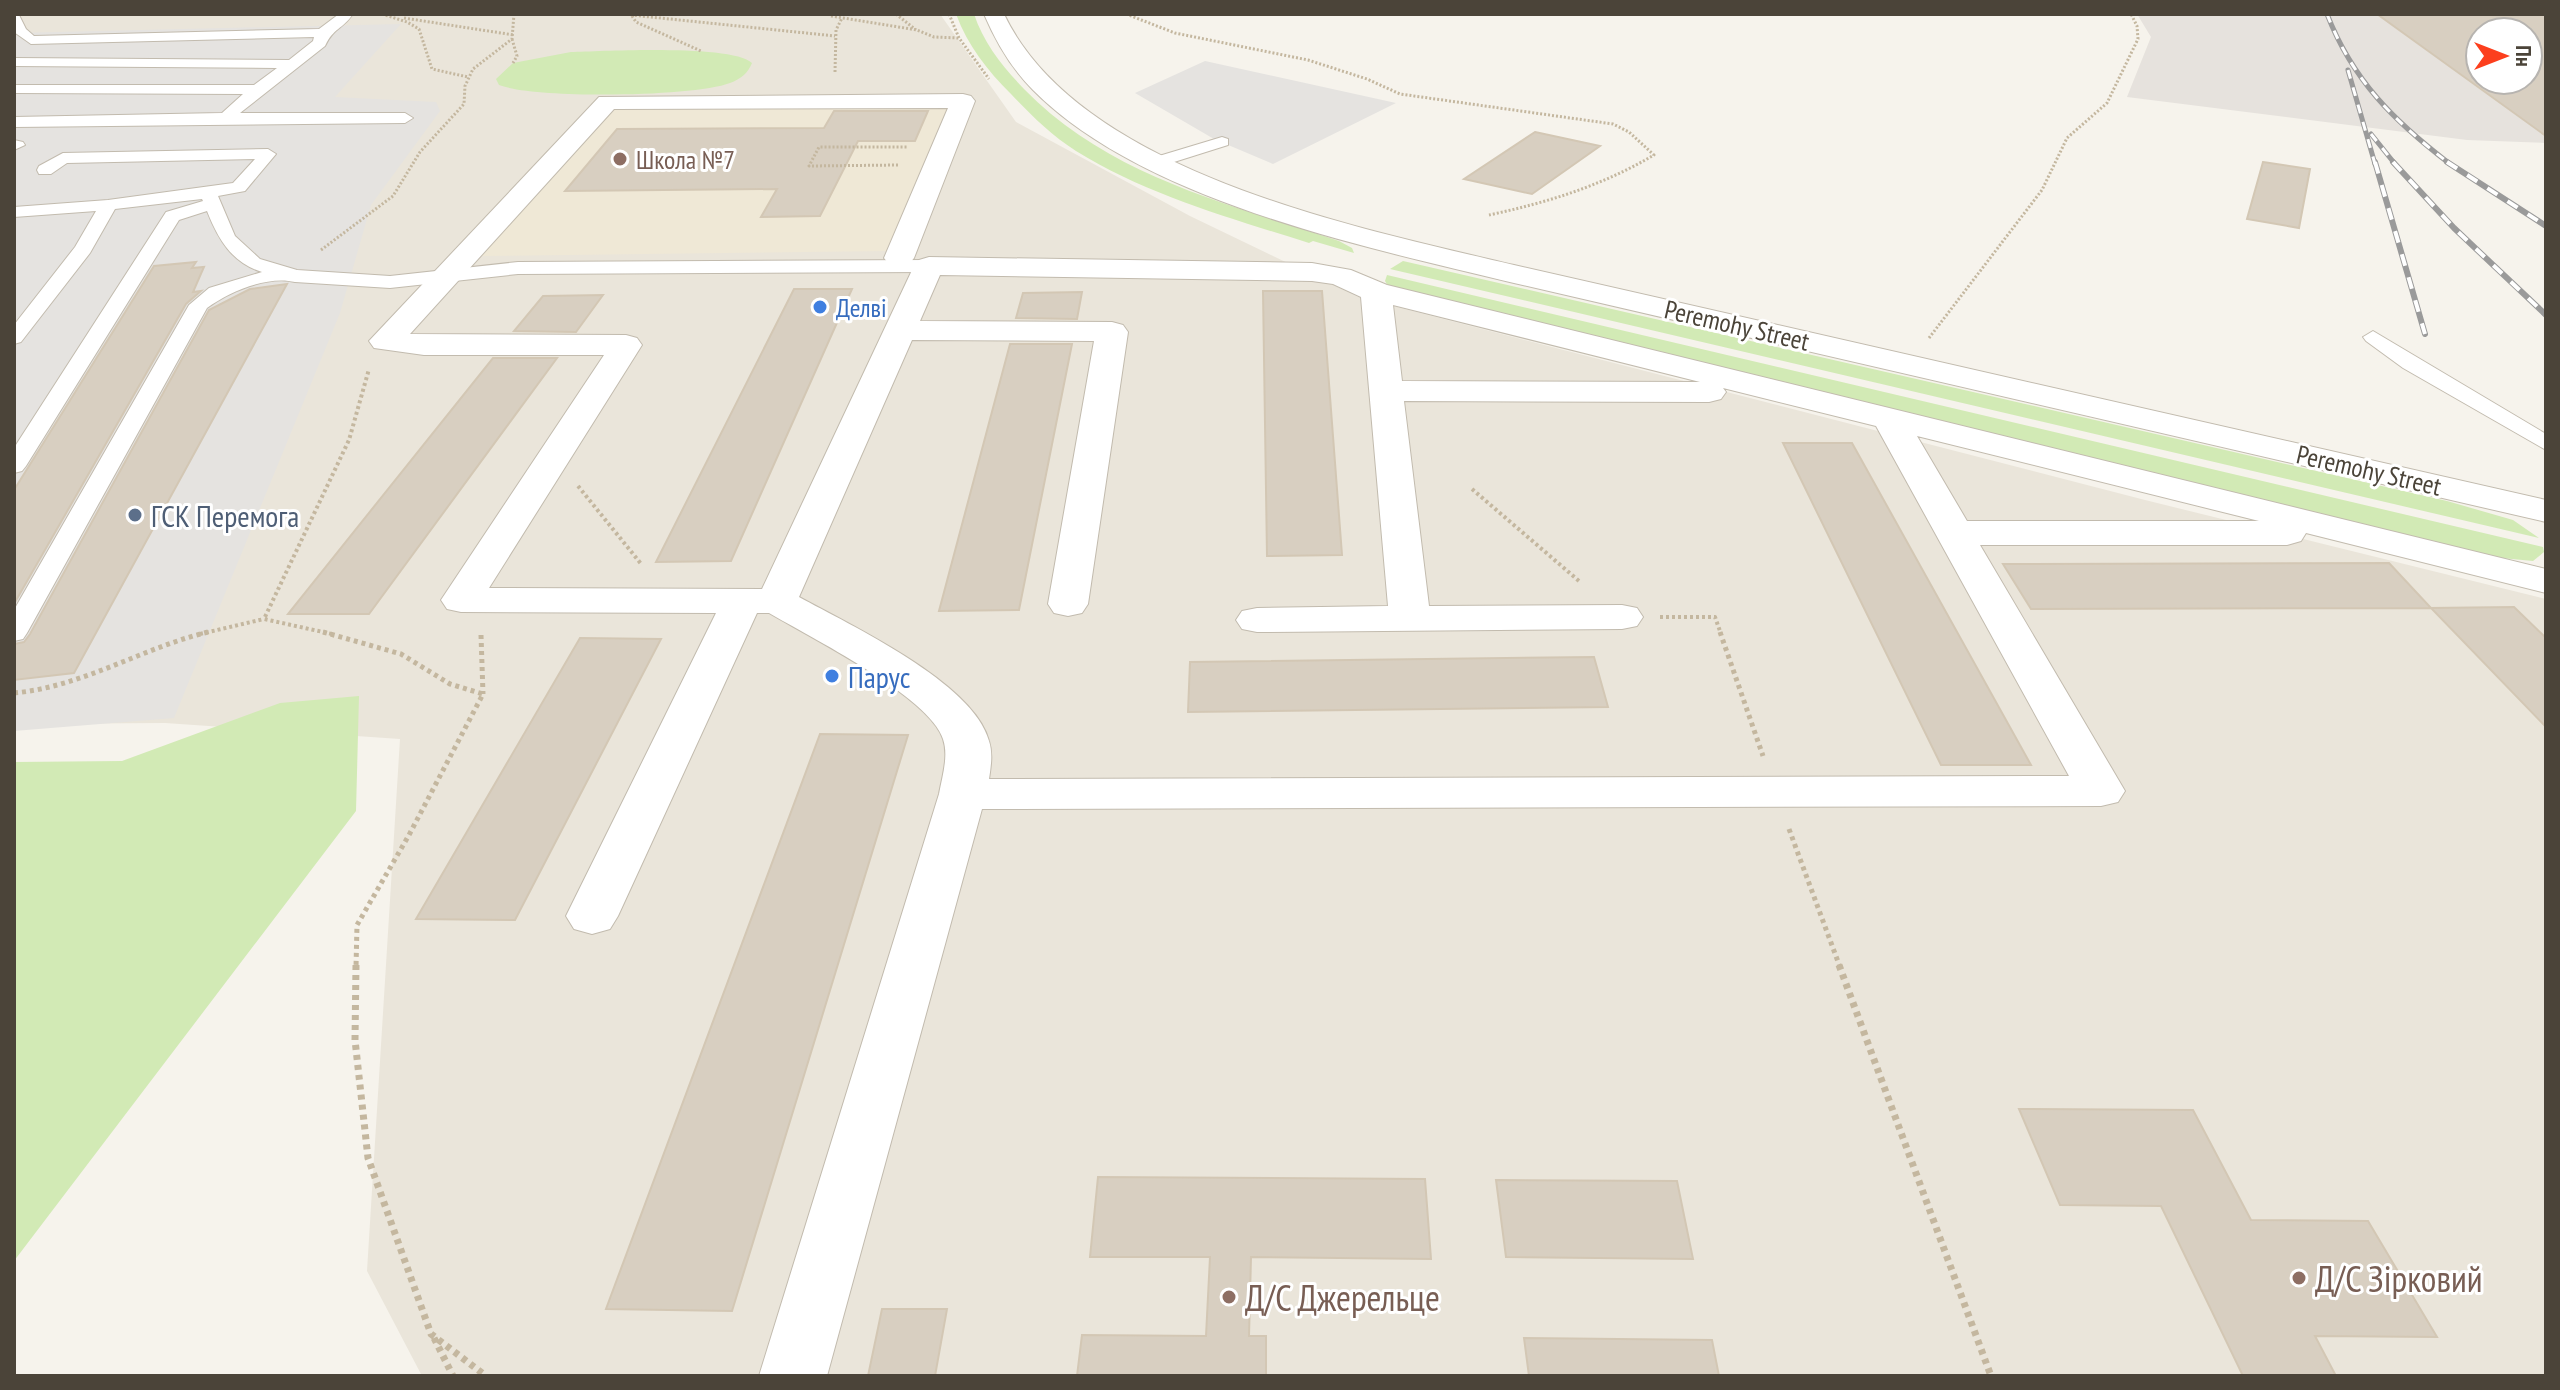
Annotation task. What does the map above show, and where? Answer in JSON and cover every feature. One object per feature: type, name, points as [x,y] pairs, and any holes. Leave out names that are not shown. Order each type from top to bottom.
[{"type":"street","name":"Peremohy Street","points":[[994,14],[1003,36],[1051,94],[1098,131],[1155,163],[1234,195],[1392,245],[2546,511]]},
{"type":"street","points":[[385,341],[448,277],[607,102],[963,101],[914,262],[900,330],[592,916]]},
{"type":"street","points":[[1340,276],[1392,245]]},
{"type":"street","points":[[914,262],[1238,270],[1340,276],[1376,292],[2546,581]]},
{"type":"street","points":[[1376,292],[1410,619]]},
{"type":"street","points":[[900,330],[1112,332],[1068,604]]},
{"type":"street","points":[[385,341],[424,345],[626,345],[461,600],[760,601],[926,691],[952,713],[966,736],[969,759],[963,794],[793,1376]]},
{"type":"street","points":[[1388,391],[1780,392]]},
{"type":"street","points":[[963,794],[2101,791],[1889,418]]},
{"type":"street","points":[[1952,533],[2357,534]]},
{"type":"street","points":[[1257,620],[1622,617]]},
{"type":"lane","points":[[14,18],[20,31],[31,40],[322,33],[346,14]]},
{"type":"lane","points":[[226,118],[257,90],[320,43],[322,33]]},
{"type":"lane","points":[[14,62],[295,64]]},
{"type":"lane","points":[[14,89],[257,90]]},
{"type":"lane","points":[[14,122],[405,118]]},
{"type":"lane","points":[[1155,163],[1222,142]]},
{"type":"lane","points":[[14,466],[172,216],[239,187],[268,154],[63,158],[45,170]]},
{"type":"lane","points":[[14,212],[108,205],[133,199],[211,199]]},
{"type":"lane","points":[[211,199],[227,238],[253,263],[287,274],[390,282],[518,268],[914,262]]},
{"type":"lane","points":[[14,338],[83,249],[108,205]]},
{"type":"lane","points":[[14,633],[199,305],[216,292],[236,284],[287,274]]},
{"type":"lane","points":[[2373,337],[2410,364],[2546,443]]},
{"type":"path","points":[[382,14],[513,37]]},
{"type":"path","points":[[513,63],[517,56],[513,37],[514,14]]},
{"type":"path","points":[[896,14],[917,30]]},
{"type":"path","points":[[1126,14],[1175,33],[1308,60],[1367,79],[1400,94],[1613,124],[1629,132],[1654,155],[1615,178],[1553,201],[1489,215]]},
{"type":"path","points":[[1912,365],[1940,320],[2042,190],[2067,138],[2107,103],[2138,39],[2137,26],[2131,14]]},
{"type":"path","points":[[701,51],[636,22],[631,15],[835,36]]},
{"type":"path","points":[[831,16],[917,30],[934,37],[959,38]]},
{"type":"path","points":[[393,17],[422,31],[426,38],[425,54],[431,59],[432,69],[468,77]]},
{"type":"path","points":[[823,101],[836,77],[835,36],[842,18]]},
{"type":"path","points":[[287,274],[322,260],[324,244],[351,230],[398,192],[416,159],[452,122],[464,104],[468,77],[487,55],[513,37]]},
{"type":"path","points":[[903,165],[809,166],[819,147],[911,147]]},
{"type":"path","points":[[264,619],[349,440],[370,366],[385,341]]},
{"type":"path","points":[[553,458],[588,497],[640,565],[653,569]]},
{"type":"path","points":[[1472,489],[1622,617],[1715,617],[1844,984],[1991,1376]]},
{"type":"path","points":[[453,1376],[431,1334],[368,1158],[355,1040],[357,925],[409,835],[483,694],[480,600]]},
{"type":"path","points":[[14,693],[67,684],[139,653],[264,619],[338,635],[401,654],[450,684],[483,694]]},
{"type":"path","points":[[431,1334],[486,1376]]},
{"type":"shaded area","points":[[14,14],[940,14],[1016,122],[1190,216],[1358,297],[2145,500],[2546,599],[2546,1376],[422,1376],[367,1271],[400,739],[165,723],[14,724]]},
{"type":"shaded area","points":[[2137,14],[2546,14],[2546,143],[2467,140],[2127,97],[2151,37]]},
{"type":"shaded area","name":"ГСК Перемога","points":[[401,24],[335,97],[436,102],[440,111],[371,205],[340,313],[174,718],[14,731],[14,33]]},
{"type":"shaded area","points":[[1205,61],[1396,103],[1273,164],[1214,139],[1135,93]]},
{"type":"shaded area","points":[[950,105],[890,251],[480,256],[615,108]]},
{"type":"green space","points":[[956,14],[974,14],[989,45],[1016,81],[1058,119],[1094,145],[1172,184],[1339,241],[1352,248],[1354,253],[1313,241],[1309,243],[1160,193],[1076,151],[1042,124],[994,76],[972,47]]},
{"type":"green space","points":[[695,51],[740,57],[752,63],[738,80],[711,88],[684,91],[545,93],[499,85],[496,79],[513,63],[571,52]]},
{"type":"green space","points":[[1403,261],[2447,501],[2513,520],[2539,538],[1390,269]]},
{"type":"green space","points":[[1387,275],[2543,547],[2544,552],[2533,561],[2491,557],[1388,286],[1385,281]]},
{"type":"green space","points":[[359,696],[356,811],[14,1261],[14,762],[122,761],[280,703]]},
{"type":"building","points":[[2377,14],[2546,14],[2546,136],[2491,96],[2544,96],[2544,16],[2464,16],[2464,77]]},
{"type":"building","name":"Школа №7","points":[[834,111],[928,111],[915,141],[858,141],[820,216],[761,217],[777,189],[565,191],[617,129],[824,128]]},
{"type":"building","points":[[1535,132],[1600,146],[1532,194],[1464,179]]},
{"type":"building","points":[[2263,162],[2310,169],[2299,228],[2247,219]]},
{"type":"building","points":[[196,262],[192,268],[204,267],[193,292],[201,291],[186,304],[14,604],[14,490],[154,266]]},
{"type":"building","points":[[287,284],[74,673],[14,680],[14,644],[24,642],[30,634],[209,310],[250,289]]},
{"type":"building","points":[[794,289],[852,289],[731,561],[656,562]]},
{"type":"building","points":[[1263,291],[1322,291],[1342,555],[1267,556]]},
{"type":"building","points":[[1082,292],[1077,319],[1016,318],[1023,293]]},
{"type":"building","points":[[603,295],[576,332],[514,331],[543,296]]},
{"type":"building","points":[[1010,344],[1072,344],[1019,610],[939,611]]},
{"type":"building","points":[[493,358],[557,358],[369,614],[288,614]]},
{"type":"building","points":[[1783,443],[1852,443],[2031,765],[1941,765]]},
{"type":"building","points":[[2389,563],[2431,608],[2031,609],[2003,564]]},
{"type":"building","points":[[2514,607],[2546,638],[2546,727],[2431,608]]},
{"type":"building","points":[[580,638],[661,639],[515,920],[416,919]]},
{"type":"building","points":[[1594,657],[1608,707],[1188,712],[1190,662]]},
{"type":"building","points":[[820,734],[908,735],[732,1311],[606,1309]]},
{"type":"building","name":"Д/С Зірковий","points":[[2019,1109],[2193,1110],[2251,1220],[2368,1221],[2437,1337],[2315,1336],[2336,1376],[2243,1376],[2161,1206],[2060,1205]]},
{"type":"building","name":"Д/С Джерельце","points":[[1098,1177],[1425,1179],[1431,1259],[1251,1257],[1249,1336],[1266,1336],[1266,1376],[1077,1376],[1082,1335],[1206,1336],[1210,1257],[1090,1257]]},
{"type":"building","name":"Д/С Джерельце","points":[[1496,1180],[1677,1181],[1693,1259],[1506,1257]]},
{"type":"building","points":[[882,1309],[947,1309],[935,1376],[868,1376]]},
{"type":"building","points":[[1524,1338],[1712,1340],[1719,1376],[1529,1376]]},
{"type":"railway","points":[[2327,14],[2349,60],[2377,98],[2411,132],[2450,164]]},
{"type":"railway","points":[[2348,70],[2375,164]]},
{"type":"railway","points":[[2371,134],[2395,164]]},
{"type":"railway","points":[[2375,162],[2425,334]]},
{"type":"railway","points":[[2393,162],[2454,228],[2546,315]]},
{"type":"railway","points":[[2450,164],[2546,226]]},
{"type":"place","name":"Школа №7","points":[[620,159]]},
{"type":"place","name":"Делві","points":[[820,307]]},
{"type":"place","name":"ГСК Перемога","points":[[135,515]]},
{"type":"place","name":"Парус","points":[[832,676]]},
{"type":"place","name":"Д/С Зірковий","points":[[2299,1278]]},
{"type":"place","name":"Д/С Джерельце","points":[[1229,1297]]}]
